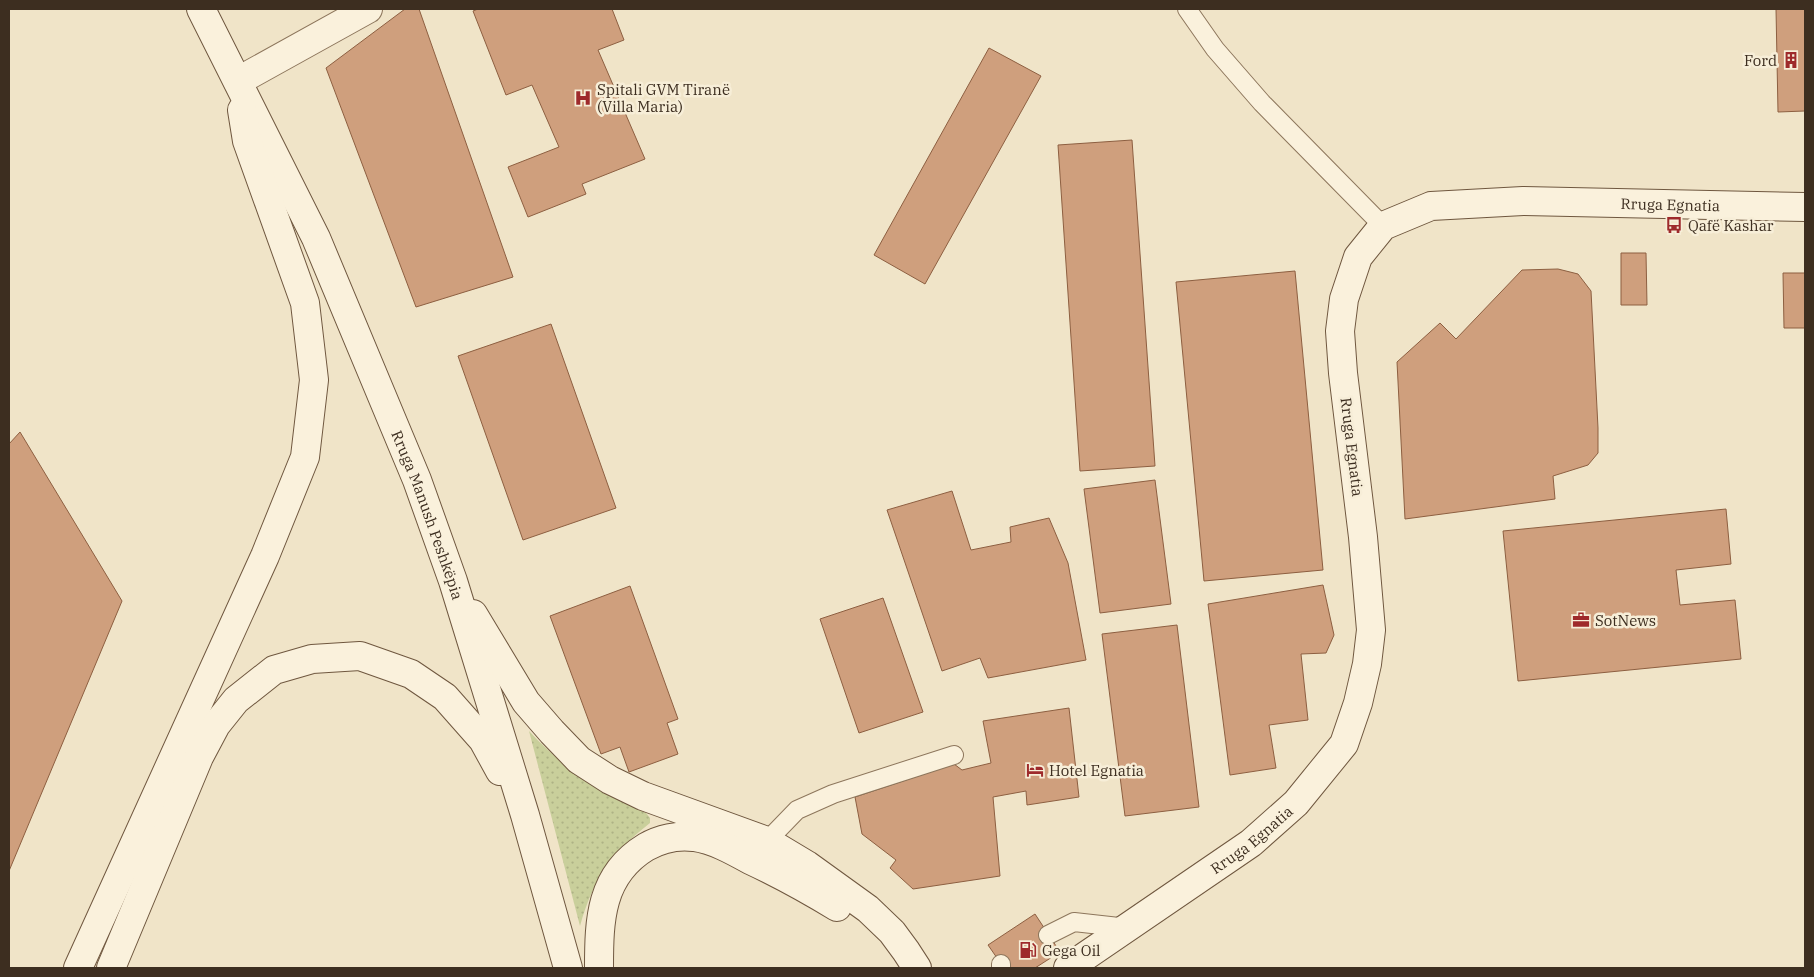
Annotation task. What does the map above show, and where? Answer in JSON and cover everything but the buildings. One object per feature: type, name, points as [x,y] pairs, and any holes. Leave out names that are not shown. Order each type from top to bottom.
[{"type":"main road","name":"Rruga Manush Peshkëpia","points":[[200,9],[316,238],[417,480],[453,581],[525,815],[568,968]]},
{"type":"main road","points":[[78,968],[261,565],[305,457],[314,380],[305,303],[247,141],[238,81],[368,9]]},
{"type":"main road","name":"Rruga Egnatia","points":[[1068,968],[1251,844],[1296,803],[1344,744],[1358,704],[1372,630],[1340,332],[1344,299],[1358,258],[1383,226],[1431,206],[1523,200],[1805,207]]},
{"type":"main road","points":[[453,581],[526,702],[579,760],[610,780],[643,796],[767,840],[807,865],[868,909],[892,932],[907,962]]},
{"type":"main road","points":[[112,968],[199,757],[216,725],[236,700],[274,670],[312,659],[360,656],[411,674],[445,697],[483,740],[525,815]]},
{"type":"main road","points":[[599,968],[601,918],[610,885],[620,869],[637,853],[653,843],[672,837],[693,837],[715,842],[800,884],[839,908],[867,930],[886,952],[926,968]]},
{"type":"lane","points":[[1187,9],[1216,49],[1262,103],[1383,226]]},
{"type":"lane","points":[[767,840],[797,810],[842,791],[954,755]]},
{"type":"lane","points":[[1048,935],[1074,922],[1128,928]]},
{"type":"green space","points":[[529,731],[542,745],[570,768],[613,796],[646,813],[650,818],[650,823],[614,856],[598,880],[585,909],[580,926]]},
{"type":"place","name":"Ford","points":[[1791,60]]},
{"type":"place","name":"Spitali GVM Tiranë (Villa Maria)","points":[[583,98]]},
{"type":"place","name":"Qafë Kashar","points":[[1674,225]]},
{"type":"place","name":"SotNews","points":[[1581,620]]},
{"type":"place","name":"Hotel Egnatia","points":[[1035,770]]},
{"type":"place","name":"Gega Oil","points":[[1028,950]]}]
